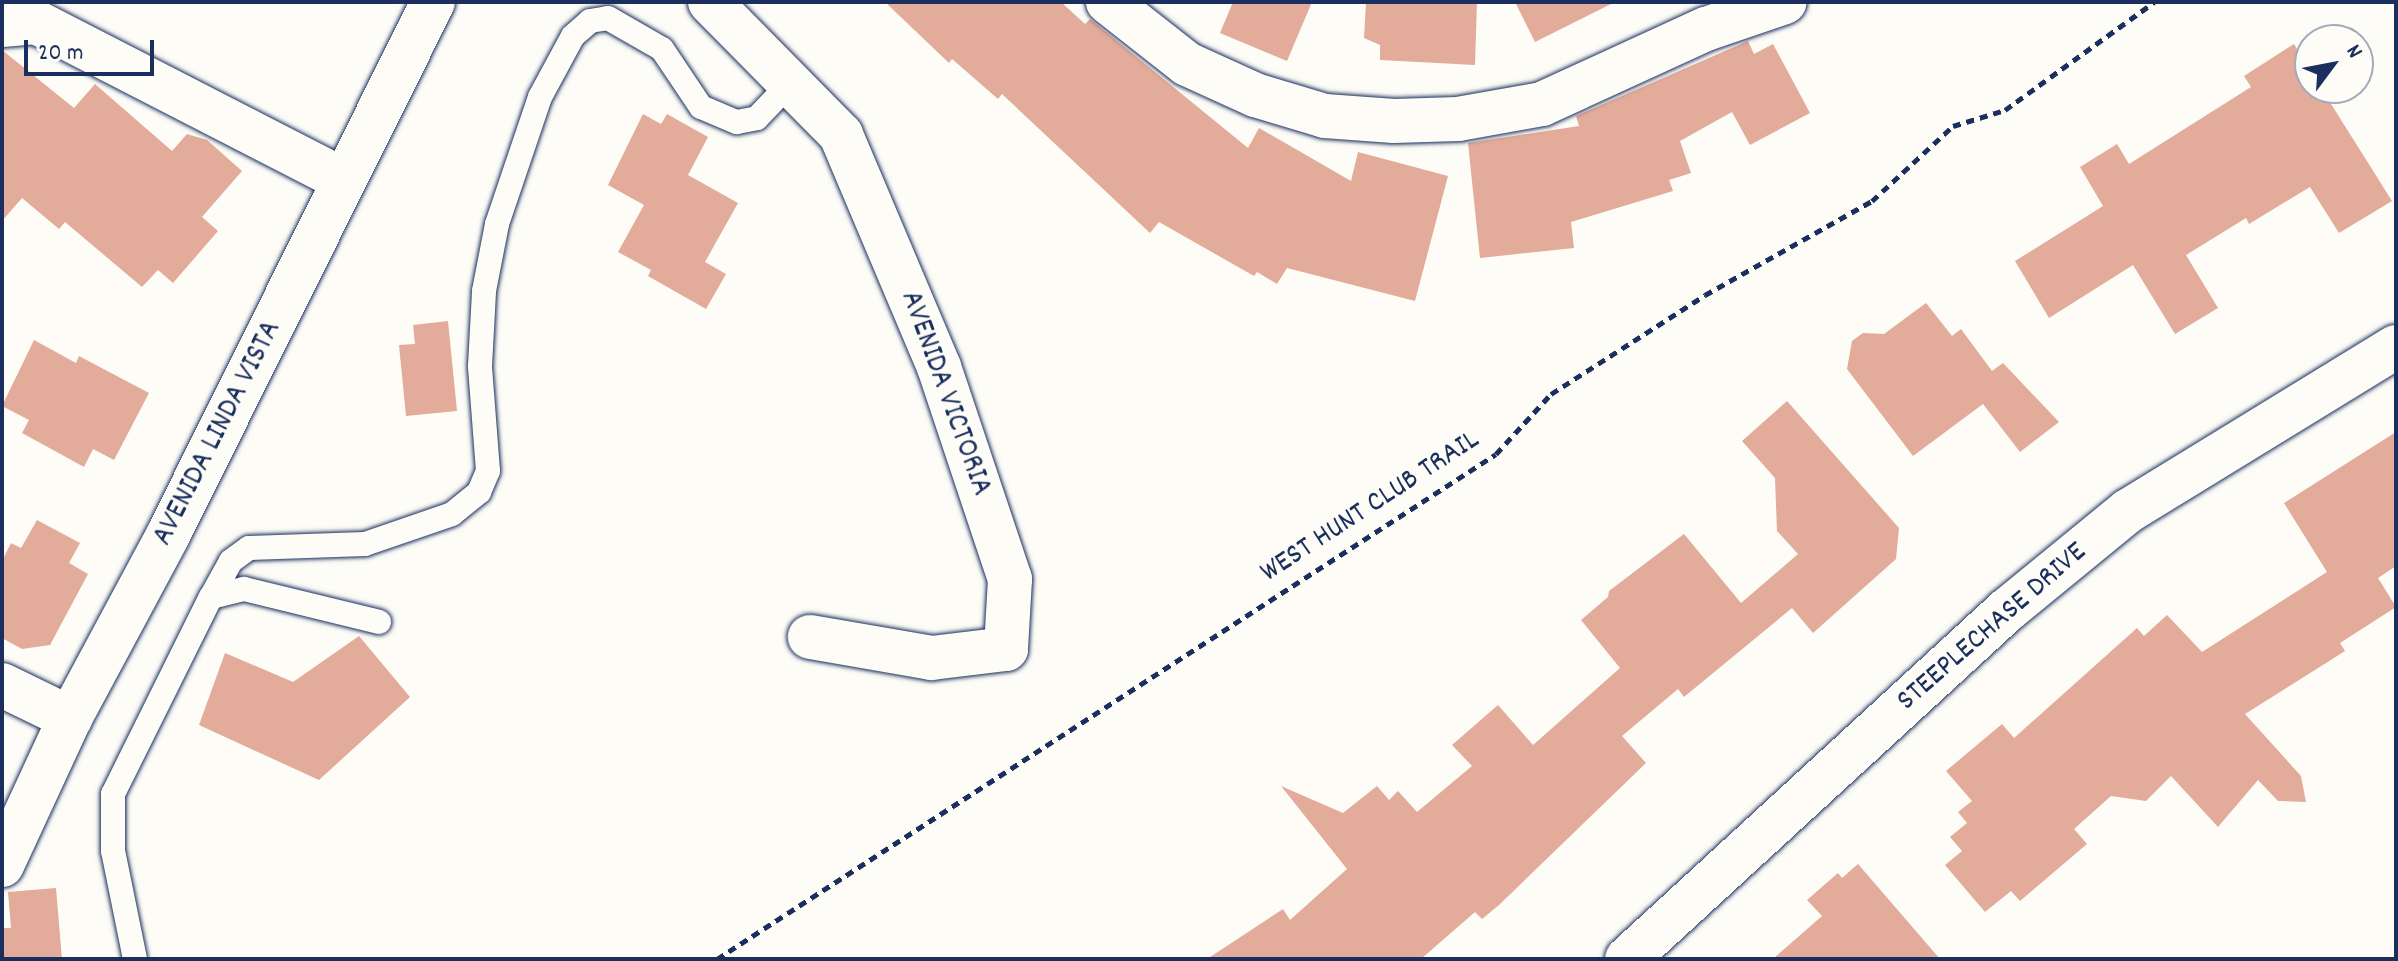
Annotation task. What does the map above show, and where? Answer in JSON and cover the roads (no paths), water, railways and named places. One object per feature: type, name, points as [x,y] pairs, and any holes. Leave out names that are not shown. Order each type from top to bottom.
[{"type":"street","name":"AVENIDA LINDA VISTA","points":[[2,865],[70,718],[276,323],[343,180],[433,2]]},
{"type":"street","name":"AVENIDA VICTORIA","points":[[710,2],[792,81],[841,135],[939,367],[1010,579],[1006,649],[932,658],[810,637]]},
{"type":"street","points":[[1108,2],[1187,64],[1255,95],[1325,116],[1394,121],[1458,119],[1542,104],[1706,29],[1785,2]]},
{"type":"street","points":[[2,25],[36,22],[343,180]]},
{"type":"street","name":"STEEPLECHASE DRIVE","points":[[1627,959],[2007,610],[2128,511],[2396,347]]},
{"type":"street","points":[[2,685],[70,718]]},
{"type":"lane","points":[[135,959],[113,851],[113,794],[231,561],[249,548],[365,544],[452,514],[479,492],[488,471],[480,366],[484,291],[497,224],[540,97],[573,36],[590,21],[608,18],[662,49],[701,107],[737,122],[757,118],[792,81]]},
{"type":"lane","points":[[211,597],[244,589],[379,622]]}]
